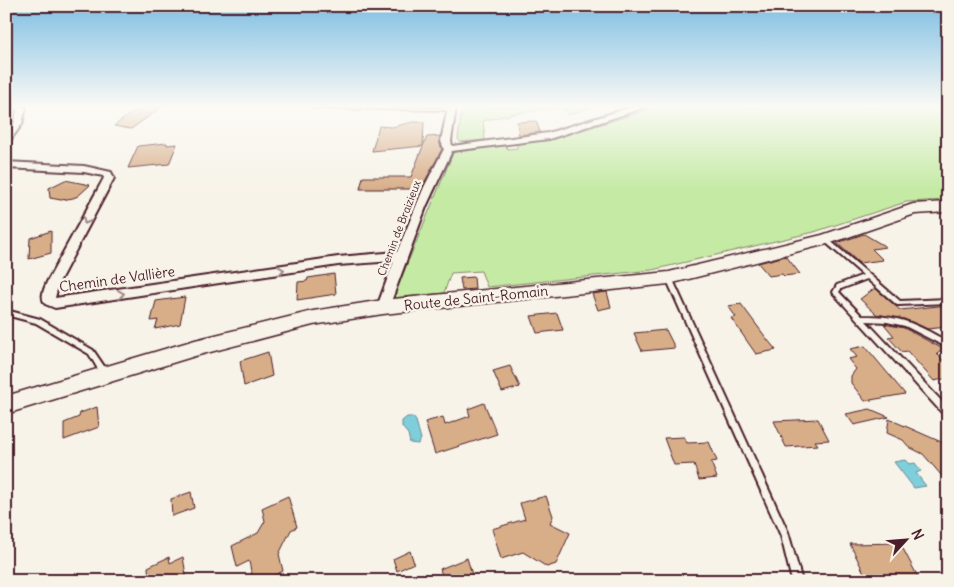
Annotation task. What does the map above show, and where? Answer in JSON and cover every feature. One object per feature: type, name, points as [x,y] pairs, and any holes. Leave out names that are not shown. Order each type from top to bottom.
[{"type":"main road","name":"Route de Saint-Romain","points":[[6,405],[271,327],[313,318],[383,308],[669,278],[825,239],[913,209],[948,207]]},
{"type":"street","points":[[447,134],[446,141],[449,149],[554,134]]},
{"type":"street","name":"Chemin de Braizieux","points":[[383,308],[400,256],[433,178],[449,149]]},
{"type":"street","name":"Chemin de Vallière","points":[[6,165],[84,170],[107,174],[109,178],[53,282],[48,297],[49,301],[55,303],[338,261],[400,256]]},
{"type":"lane","points":[[825,239],[899,303],[946,301]]},
{"type":"lane","points":[[868,276],[839,287],[836,292],[948,414]]},
{"type":"lane","points":[[669,278],[786,535],[797,581]]},
{"type":"lane","points":[[6,312],[38,321],[91,352],[106,375]]},
{"type":"lane","points":[[860,318],[886,318],[909,323],[948,345]]},
{"type":"green space","points":[[459,134],[484,134],[485,140],[460,142]]},
{"type":"green space","points":[[568,134],[948,134],[948,200],[906,202],[814,232],[652,270],[487,287],[481,271],[451,273],[444,293],[393,298],[454,151],[504,145],[508,149],[517,148],[517,143],[556,138]]},
{"type":"water","points":[[407,417],[413,417],[416,421],[421,439],[418,444],[410,443],[408,434],[402,427],[402,421]]},
{"type":"water","points":[[905,460],[909,464],[915,463],[921,471],[916,473],[926,486],[914,488],[894,462]]},
{"type":"building","points":[[377,134],[423,134],[423,146],[372,151]]},
{"type":"building","points":[[440,136],[439,142],[442,149],[421,189],[360,189],[363,177],[411,177],[427,137]]},
{"type":"building","points":[[167,143],[167,145],[177,144],[169,164],[128,168],[138,146]]},
{"type":"building","points":[[65,180],[90,185],[73,198],[61,200],[50,198],[49,188]]},
{"type":"building","points":[[51,231],[51,253],[29,259],[30,238]]},
{"type":"building","points":[[864,234],[886,247],[872,249],[883,260],[859,263],[837,243]]},
{"type":"building","points":[[786,256],[800,274],[769,276],[758,263]]},
{"type":"building","points":[[334,274],[336,294],[297,300],[298,282],[307,281],[308,278]]},
{"type":"building","points":[[474,277],[475,289],[462,290],[460,278]]},
{"type":"building","points":[[875,288],[900,310],[948,305],[948,327],[927,329],[904,319],[876,314],[860,299]]},
{"type":"building","points":[[607,292],[611,307],[598,310],[592,294]]},
{"type":"building","points":[[185,297],[180,324],[155,329],[158,320],[151,321],[156,301]]},
{"type":"building","points":[[741,304],[776,350],[756,354],[731,318],[736,317],[728,306]]},
{"type":"building","points":[[557,313],[563,330],[537,333],[531,316]]},
{"type":"building","points":[[884,324],[904,328],[943,349],[937,354],[948,365],[948,378],[934,381],[907,351],[902,352],[888,337],[894,336]]},
{"type":"building","points":[[666,330],[675,348],[642,351],[634,333]]},
{"type":"building","points":[[865,346],[905,394],[865,401],[851,383],[851,376],[856,369],[848,359],[857,357],[850,349]]},
{"type":"building","points":[[268,352],[272,376],[244,386],[240,361]]},
{"type":"building","points":[[510,366],[520,387],[502,392],[493,371]]},
{"type":"building","points":[[484,403],[497,434],[435,454],[425,422],[443,417],[445,425],[470,416],[468,409]]},
{"type":"building","points":[[97,407],[99,427],[64,440],[64,423],[79,417],[80,413]]},
{"type":"building","points":[[870,409],[889,417],[854,425],[846,414]]},
{"type":"building","points":[[818,419],[829,440],[815,441],[818,445],[786,447],[774,421]]},
{"type":"building","points":[[889,419],[948,445],[948,483],[923,454],[909,447],[903,440],[887,433]]},
{"type":"building","points":[[684,437],[687,443],[709,442],[717,461],[711,462],[717,478],[699,480],[694,464],[674,465],[664,438]]},
{"type":"building","points":[[191,492],[194,508],[172,516],[171,499]]},
{"type":"building","points":[[288,496],[297,527],[291,530],[279,554],[283,571],[264,581],[253,581],[249,561],[237,567],[232,546],[258,533],[265,521],[262,508]]},
{"type":"building","points":[[546,496],[553,516],[550,523],[570,533],[556,564],[547,567],[523,552],[501,559],[492,529],[525,519],[520,503]]},
{"type":"building","points":[[900,543],[920,581],[868,581],[850,544]]},
{"type":"building","points":[[410,551],[414,563],[397,571],[393,559]]},
{"type":"building","points":[[169,557],[170,563],[183,557],[187,581],[149,581],[148,567]]},
{"type":"building","points":[[467,558],[474,581],[444,581],[440,569]]}]
